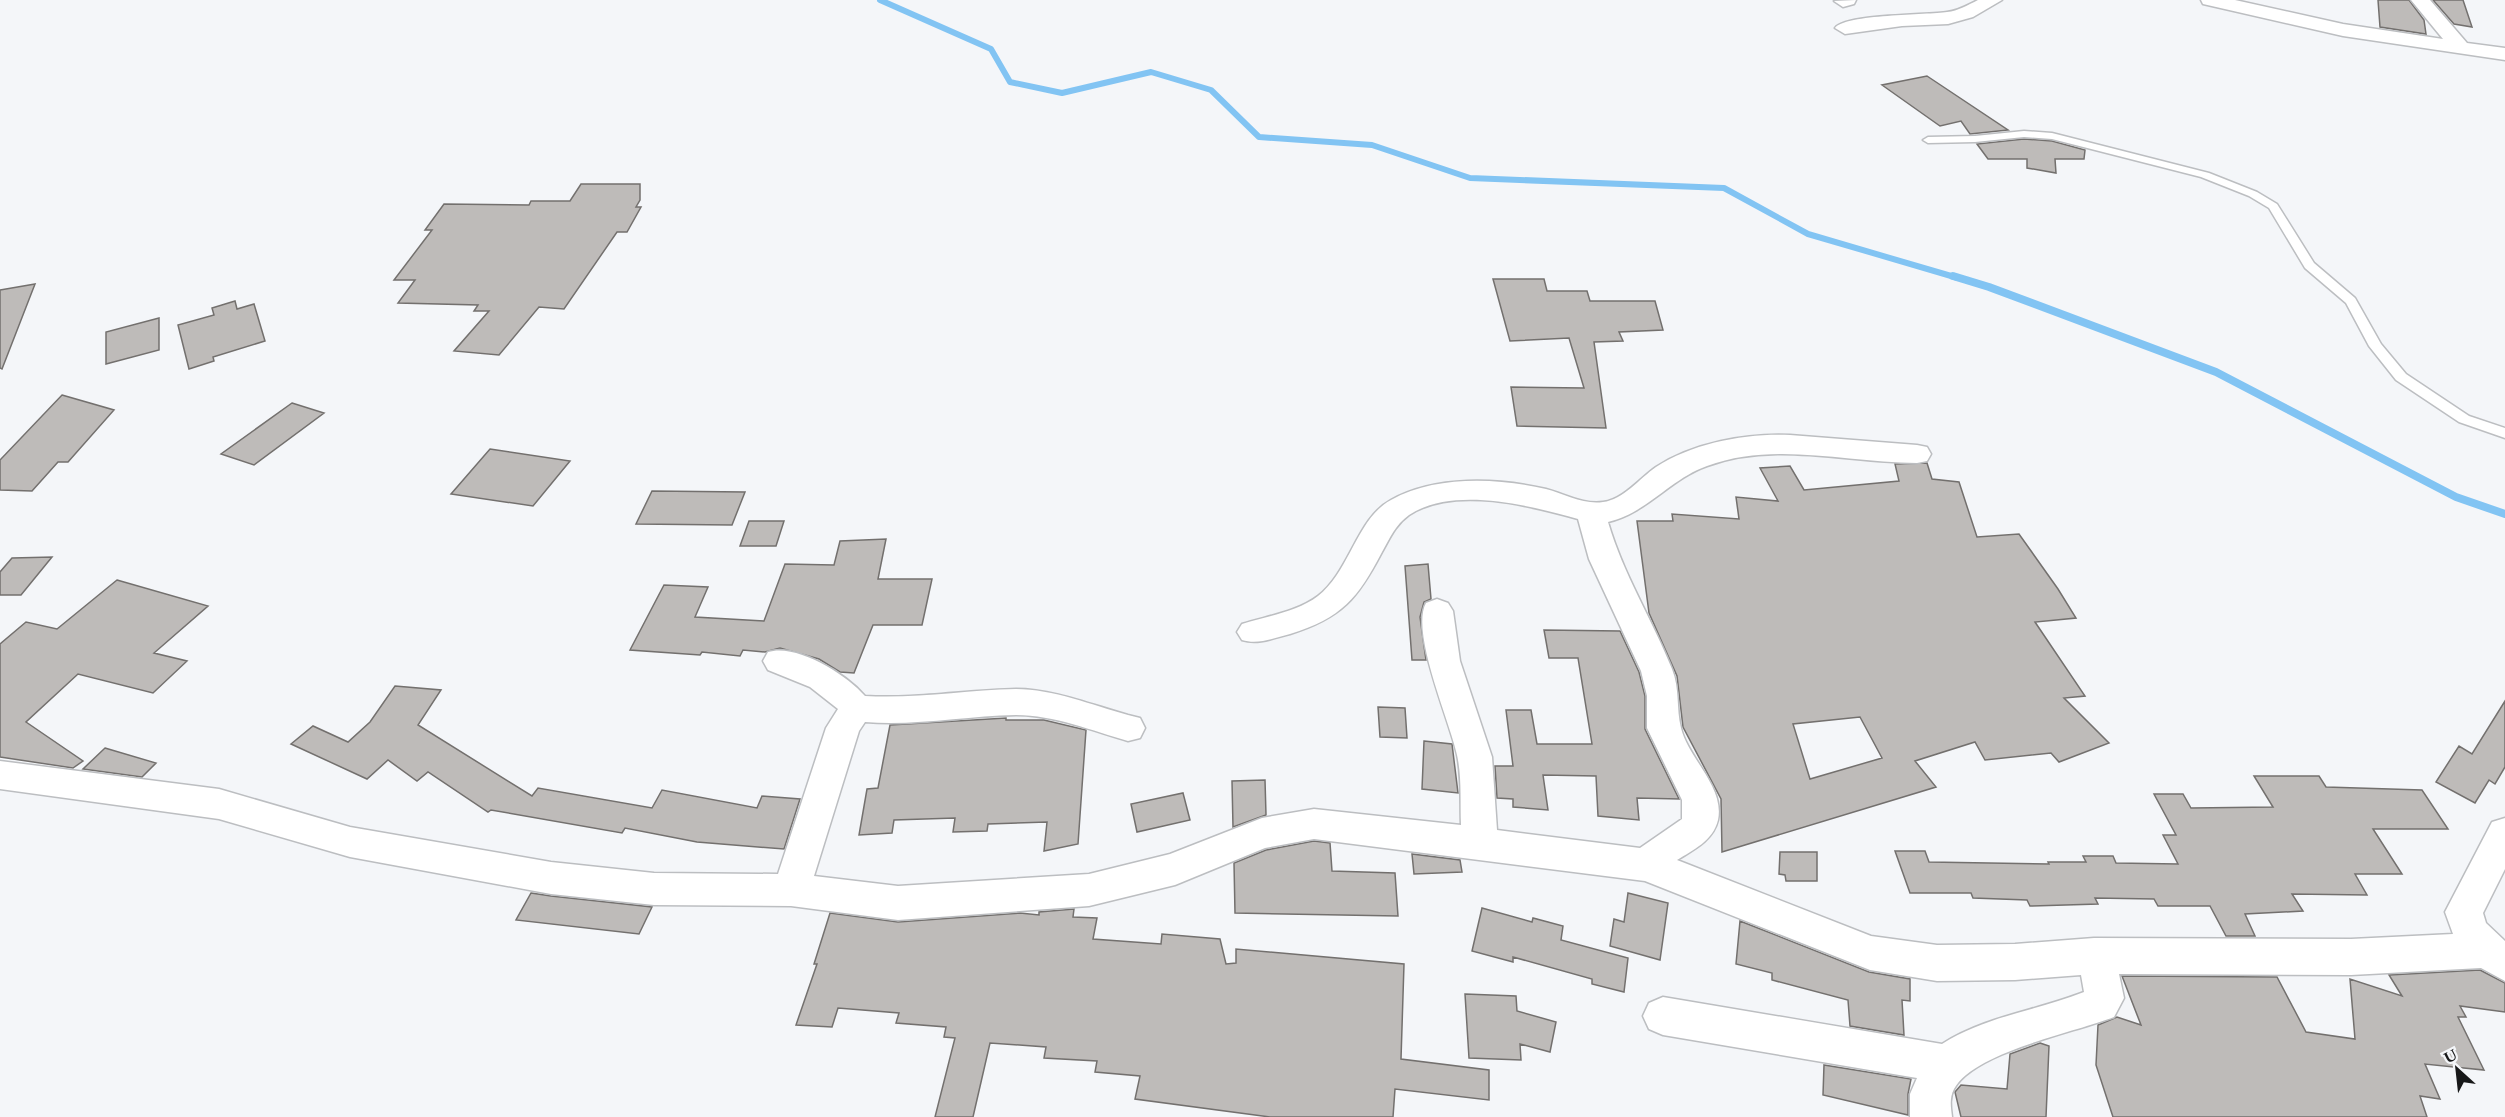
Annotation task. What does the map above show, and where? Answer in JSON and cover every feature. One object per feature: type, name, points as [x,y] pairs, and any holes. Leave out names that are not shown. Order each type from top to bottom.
[{"type":"street","points":[[1845,28],[1902,20],[1948,18],[1966,13],[1991,0]]},
{"type":"street","points":[[2210,0],[2343,30],[2505,54]]},
{"type":"street","points":[[2420,0],[2462,49]]},
{"type":"street","points":[[1252,632],[1304,616],[1328,605],[1343,589],[1385,519],[1405,504],[1452,493],[1486,490],[1521,494],[1591,512],[1606,513],[1621,507],[1680,466],[1753,445],[1781,443],[1844,450],[1917,454]]},
{"type":"street","points":[[1591,512],[1604,559],[1658,671],[1664,696],[1664,728],[1700,800],[1700,820],[1695,830],[1663,850],[1647,865]]},
{"type":"street","points":[[1437,611],[1444,661],[1475,757],[1480,844]]},
{"type":"street","points":[[778,662],[823,678],[843,692],[856,708],[897,711],[1018,702],[1049,706],[1128,728]]},
{"type":"street","points":[[791,890],[822,800],[843,728],[856,708]]},
{"type":"street","points":[[0,775],[219,804],[350,842],[551,878],[654,889],[791,890],[898,903],[970,900],[1089,890],[1175,869],[1262,833],[1314,824],[1388,831],[1647,865],[1870,953],[1937,963],[1959,964],[2094,956],[2496,957]]},
{"type":"street","points":[[2496,957],[2471,935],[2465,925],[2464,912],[2505,833]]},
{"type":"street","points":[[1931,1117],[1931,1095],[1947,1064],[1983,1043],[2011,1032],[2100,1004],[2104,998],[2103,989],[2094,956]]},
{"type":"street","points":[[1663,1016],[1947,1064]]},
{"type":"lane","points":[[1928,140],[1976,139],[2024,134],[2052,136],[2205,175],[2253,194],[2273,206],[2309,265],[2351,300],[2375,346],[2401,377],[2464,419],[2505,433]]},
{"type":"building","points":[[2378,0],[2409,0],[2424,20],[2426,34],[2380,27]]},
{"type":"building","points":[[2433,0],[2463,0],[2472,27],[2454,24]]},
{"type":"building","points":[[1927,76],[2008,130],[1970,134],[1961,121],[1940,126],[1882,85]]},
{"type":"building","points":[[2024,139],[2052,141],[2085,150],[2084,159],[2055,159],[2056,173],[2027,168],[2027,159],[1988,159],[1977,144]]},
{"type":"building","points":[[581,184],[640,184],[640,200],[636,207],[641,207],[627,232],[617,232],[564,309],[539,307],[499,355],[454,351],[489,311],[474,311],[478,305],[398,303],[415,280],[394,280],[432,230],[425,230],[444,204],[529,205],[531,201],[570,201]]},
{"type":"building","points":[[1493,279],[1544,279],[1547,291],[1587,291],[1590,301],[1655,301],[1663,330],[1619,332],[1623,341],[1594,342],[1606,428],[1517,426],[1511,387],[1584,388],[1569,338],[1510,341]]},
{"type":"building","points":[[35,284],[2,369],[0,368],[0,290]]},
{"type":"building","points":[[235,301],[237,309],[254,304],[265,341],[213,357],[214,361],[189,369],[178,325],[214,315],[212,308]]},
{"type":"building","points":[[159,318],[159,350],[106,364],[106,332]]},
{"type":"building","points":[[62,395],[114,410],[68,462],[58,462],[32,491],[0,490],[0,460]]},
{"type":"building","points":[[292,403],[324,413],[254,465],[221,454]]},
{"type":"building","points":[[490,449],[570,461],[533,506],[451,494]]},
{"type":"building","points":[[1927,463],[1932,479],[1959,482],[1977,537],[2019,534],[2076,618],[2035,622],[2085,696],[2064,698],[2109,743],[2059,762],[2051,753],[1985,760],[1975,742],[1915,761],[1936,787],[1722,852],[1721,799],[1683,727],[1677,676],[1649,613],[1637,521],[1673,521],[1672,514],[1739,519],[1736,497],[1778,501],[1760,468],[1790,466],[1804,490],[1899,481],[1895,464]],"holes":[[[1860,717],[1882,758],[1810,779],[1793,724]]]},
{"type":"building","points":[[652,491],[745,492],[732,525],[636,524]]},
{"type":"building","points":[[749,521],[784,521],[776,546],[740,546]]},
{"type":"building","points":[[886,539],[878,579],[932,579],[922,625],[873,625],[854,673],[840,672],[819,659],[780,648],[765,652],[743,650],[740,656],[702,652],[700,655],[630,650],[664,585],[708,587],[695,617],[764,621],[785,564],[834,565],[840,541]]},
{"type":"building","points":[[52,557],[21,595],[0,595],[0,572],[12,558]]},
{"type":"building","points":[[1428,564],[1431,599],[1424,602],[1420,617],[1426,660],[1412,660],[1405,566]]},
{"type":"building","points":[[117,580],[208,606],[154,653],[187,661],[153,693],[78,674],[26,722],[83,761],[73,768],[0,757],[0,644],[26,622],[57,629]]},
{"type":"building","points":[[1544,630],[1620,631],[1639,672],[1645,696],[1645,729],[1679,799],[1637,798],[1639,820],[1598,816],[1596,776],[1543,775],[1548,810],[1513,807],[1513,799],[1497,798],[1495,766],[1513,766],[1506,710],[1531,710],[1537,744],[1592,744],[1578,658],[1549,658]]},
{"type":"building","points":[[395,686],[441,690],[418,725],[532,796],[538,788],[652,808],[662,790],[757,808],[762,796],[800,799],[784,849],[697,842],[625,828],[622,833],[491,810],[488,812],[428,772],[417,781],[388,760],[367,779],[291,744],[313,726],[348,742],[370,722]]},
{"type":"building","points":[[2505,701],[2505,767],[2495,784],[2489,780],[2475,803],[2436,782],[2459,746],[2472,754]]},
{"type":"building","points":[[1378,707],[1405,708],[1407,738],[1380,737]]},
{"type":"building","points":[[1006,718],[1006,720],[1044,720],[1086,730],[1078,844],[1044,851],[1047,822],[988,824],[987,831],[953,832],[955,818],[894,820],[892,833],[859,835],[867,789],[878,788],[890,725]]},
{"type":"building","points":[[1424,741],[1452,744],[1458,793],[1422,789]]},
{"type":"building","points":[[105,748],[156,763],[142,777],[83,769]]},
{"type":"building","points":[[2254,776],[2319,776],[2326,787],[2422,790],[2448,829],[2373,829],[2402,874],[2355,874],[2367,895],[2292,894],[2303,911],[2245,914],[2255,936],[2226,936],[2210,906],[2158,906],[2154,899],[2095,898],[2098,904],[2030,906],[2027,900],[1973,898],[1971,893],[1910,893],[1895,851],[1925,851],[1929,862],[2049,864],[2048,862],[2086,862],[2083,856],[2113,856],[2116,863],[2178,864],[2163,835],[2176,835],[2154,794],[2183,794],[2191,808],[2273,807]]},
{"type":"building","points":[[1265,780],[1266,815],[1233,827],[1232,781]]},
{"type":"building","points":[[1183,793],[1190,820],[1137,832],[1131,804]]},
{"type":"building","points":[[1314,841],[1330,843],[1332,871],[1395,873],[1398,916],[1235,913],[1234,863],[1266,850]]},
{"type":"building","points":[[1780,852],[1817,852],[1817,881],[1786,881],[1785,875],[1779,874]]},
{"type":"building","points":[[1412,854],[1460,860],[1462,872],[1414,874]]},
{"type":"building","points":[[531,893],[652,907],[639,934],[516,920]]},
{"type":"building","points":[[1628,893],[1668,903],[1660,960],[1610,946],[1614,919],[1624,922]]},
{"type":"building","points":[[1482,908],[1532,922],[1533,918],[1563,926],[1561,940],[1628,958],[1624,992],[1592,984],[1592,979],[1513,957],[1513,962],[1472,951]]},
{"type":"building","points":[[1074,909],[1073,917],[1097,918],[1093,939],[1161,944],[1162,934],[1220,939],[1226,964],[1236,963],[1236,949],[1404,964],[1401,1059],[1489,1070],[1489,1100],[1395,1089],[1393,1117],[1270,1117],[1135,1099],[1140,1076],[1095,1072],[1097,1061],[1044,1058],[1046,1047],[990,1043],[973,1117],[935,1117],[955,1038],[944,1037],[946,1027],[896,1023],[899,1013],[838,1008],[832,1027],[796,1025],[817,964],[814,964],[830,913],[898,922],[1020,913],[1039,915],[1039,912]]},
{"type":"building","points":[[1740,921],[1869,972],[1910,979],[1910,1001],[1902,1000],[1904,1035],[1850,1026],[1848,1000],[1772,980],[1772,973],[1736,964]]},
{"type":"building","points":[[2480,970],[2505,983],[2505,1012],[2460,1006],[2466,1017],[2458,1017],[2484,1070],[2425,1064],[2440,1099],[2420,1096],[2427,1117],[2113,1117],[2096,1065],[2098,1025],[2117,1017],[2141,1025],[2122,976],[2277,977],[2306,1032],[2355,1039],[2350,979],[2402,996],[2389,975]]},
{"type":"building","points":[[1465,994],[1516,996],[1517,1011],[1556,1022],[1550,1052],[1520,1044],[1521,1060],[1469,1058]]},
{"type":"building","points":[[2040,1043],[2049,1046],[2046,1117],[1961,1117],[1955,1092],[1961,1085],[2007,1089],[2010,1054]]},
{"type":"building","points":[[1824,1065],[1911,1079],[1908,1115],[1823,1095]]},
{"type":"waterway","points":[[880,0],[991,49],[1010,82],[1062,93],[1151,72],[1211,90],[1259,137],[1372,145],[1470,178],[1724,188],[1808,234],[1958,278]]},
{"type":"waterway","points":[[1953,276],[1989,287],[2216,372],[2456,497],[2505,514]]}]
